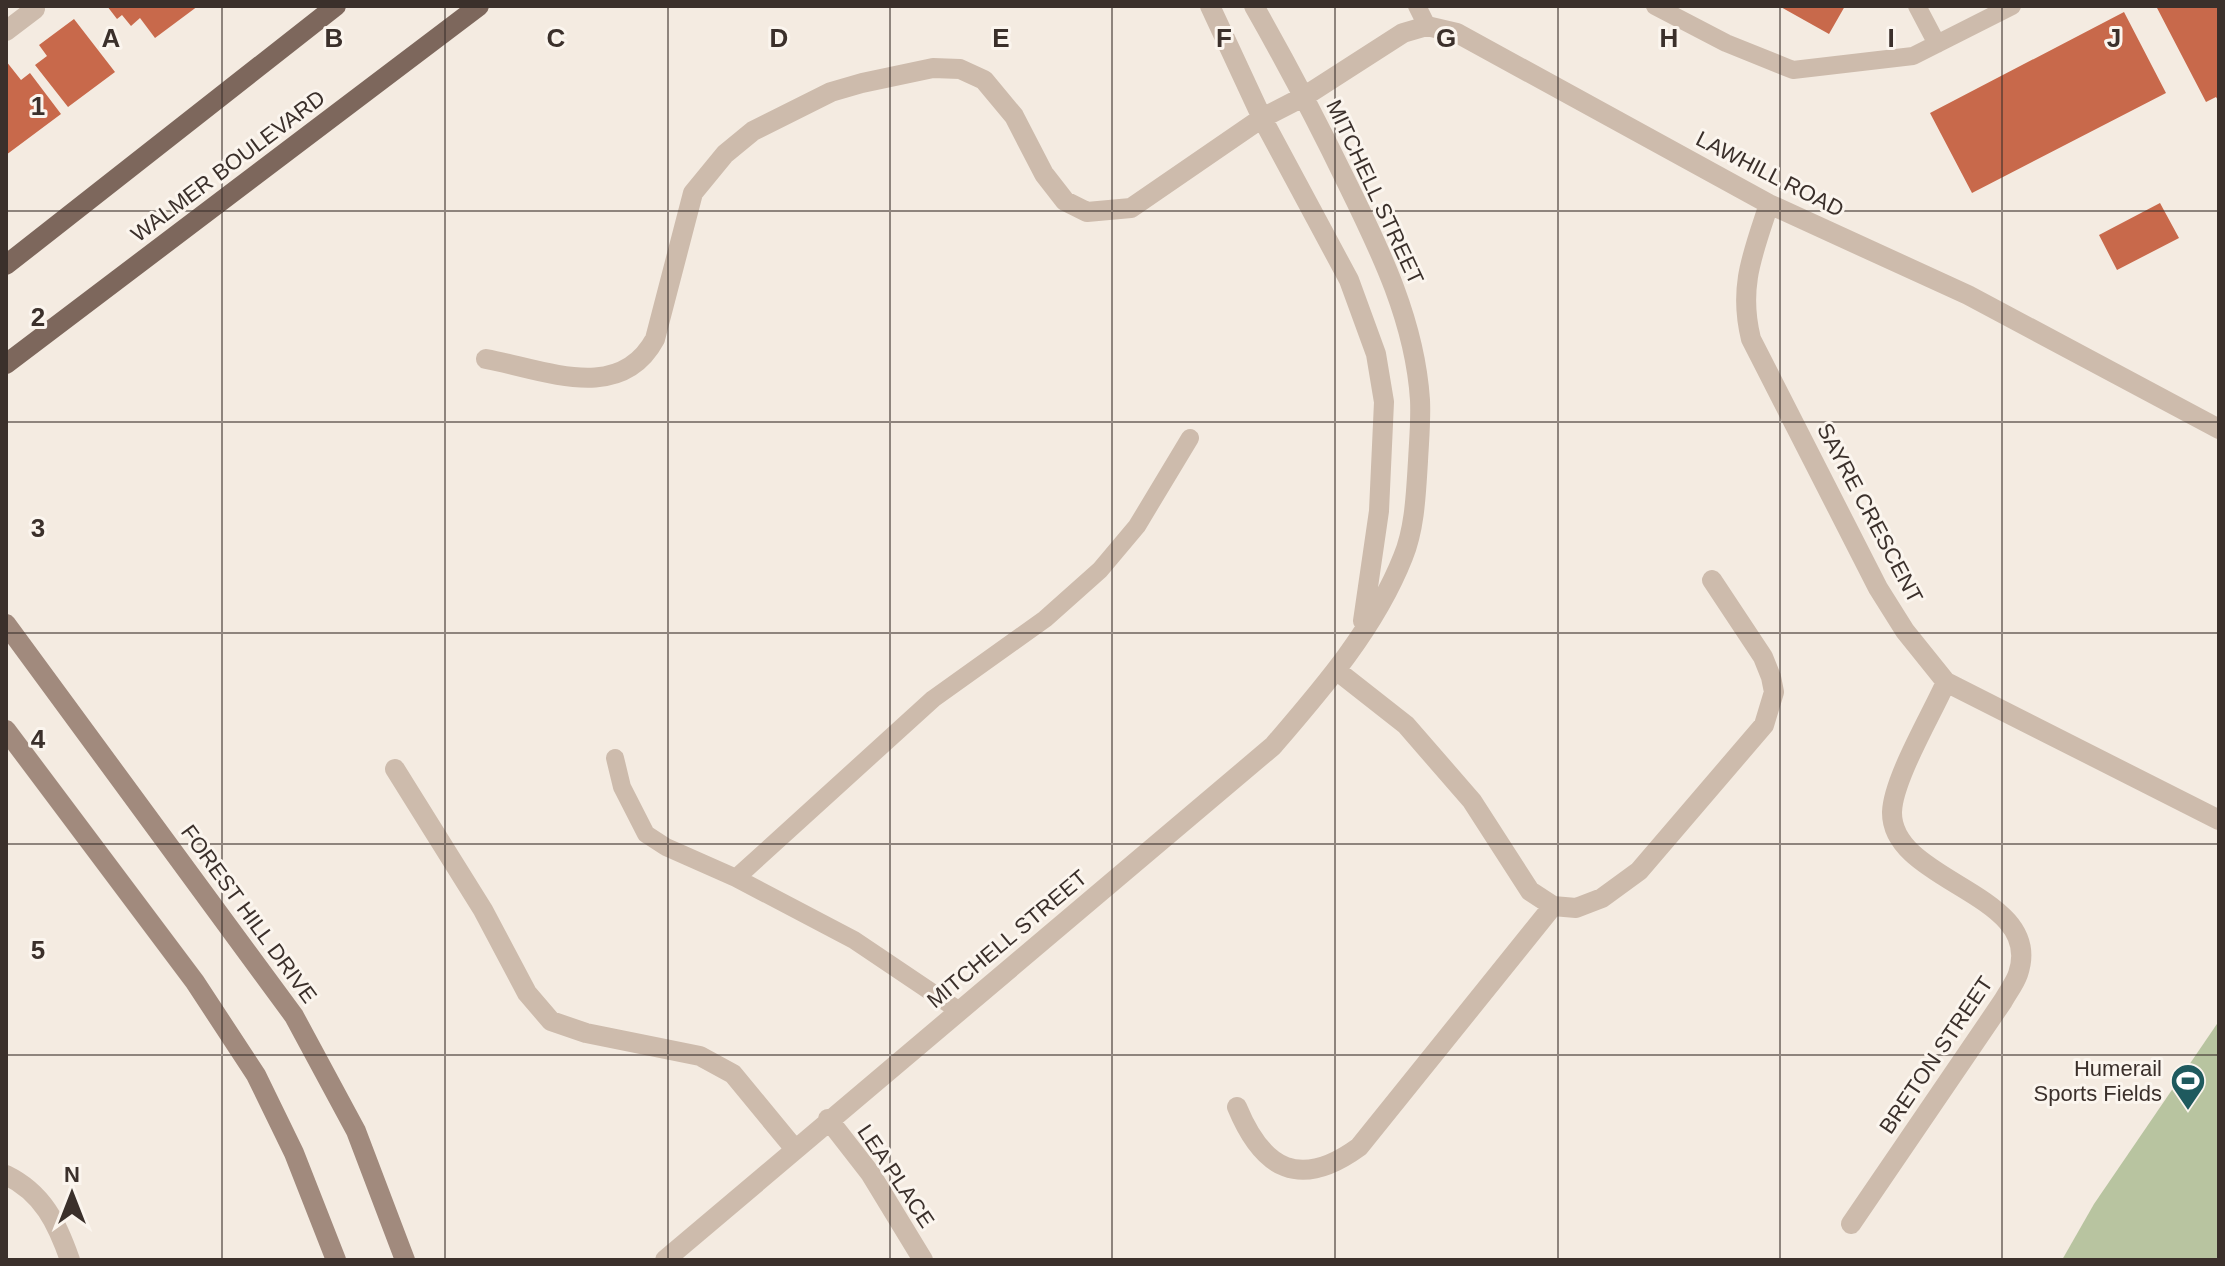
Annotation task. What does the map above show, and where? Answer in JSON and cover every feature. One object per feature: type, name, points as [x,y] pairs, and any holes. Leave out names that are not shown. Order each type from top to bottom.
[{"type":"main road","points":[[6,265],[336,6]]},
{"type":"main road","name":"WALMER BOULEVARD","points":[[6,364],[479,6]]},
{"type":"street","name":"MITCHELL STREET","points":[[1210,6],[1262,118],[1349,280],[1376,354],[1384,402],[1379,511],[1360,637]]},
{"type":"street","name":"MITCHELL STREET","points":[[665,1260],[828,1119],[1273,746],[1360,637],[1404,555],[1416,495],[1420,401],[1410,336],[1397,292],[1305,96],[1254,6]]},
{"type":"street","points":[[6,31],[35,9]]},
{"type":"street","points":[[486,359],[584,378],[606,379],[626,372],[645,358],[655,339],[693,193],[725,154],[753,131],[831,92],[933,68],[960,69],[984,80],[1014,116],[1044,174],[1065,201],[1087,212],[1131,208],[1262,118],[1305,96],[1403,33],[1427,26]]},
{"type":"street","name":"LAWHILL ROAD","points":[[1427,26],[1457,33],[1769,204],[1968,295],[2219,429]]},
{"type":"street","name":"SAYRE CRESCENT","points":[[1769,204],[1746,274],[1746,316],[1751,339],[1878,588],[1905,631],[1946,682],[2219,820]]},
{"type":"street","points":[[1336,670],[1406,725],[1472,801],[1530,891],[1553,906],[1576,908],[1602,898],[1639,871],[1764,725],[1774,692],[1771,677],[1763,657],[1712,580]]},
{"type":"street","name":"FOREST HILL DRIVE","points":[[6,624],[294,1016],[356,1131],[405,1260]]},
{"type":"street","name":"BRETON STREET","points":[[1851,1224],[2003,1001],[2018,974],[2021,958],[2017,938],[2003,916],[1905,848],[1894,829],[1895,792],[1946,682]]},
{"type":"street","points":[[6,730],[195,982],[256,1075],[294,1153],[336,1260]]},
{"type":"street","points":[[395,769],[483,910],[527,993],[551,1021],[586,1033],[700,1056],[733,1074],[794,1148]]},
{"type":"street","points":[[1237,1107],[1251,1141],[1275,1164],[1305,1170],[1336,1164],[1359,1147],[1553,906]]},
{"type":"street","name":"LEA PLACE","points":[[828,1119],[870,1173],[923,1260]]},
{"type":"street","points":[[6,1175],[25,1184],[44,1204],[58,1227],[70,1260]]},
{"type":"lane","points":[[1417,6],[1427,26]]},
{"type":"lane","points":[[1655,6],[1726,43],[1793,70],[1913,56],[2012,6]]},
{"type":"lane","points":[[1917,6],[1937,44]]},
{"type":"lane","points":[[736,878],[933,699],[1045,619],[1100,570],[1137,526],[1190,438]]},
{"type":"lane","points":[[615,758],[622,787],[646,834],[666,847],[736,878],[854,940],[958,1010]]},
{"type":"green space","name":"Humerail Sports Fields","points":[[2219,1021],[2219,1260],[2062,1260],[2094,1204]]},
{"type":"building","points":[[107,6],[198,6],[155,38],[140,18],[131,26],[122,15],[117,19]]},
{"type":"building","points":[[1779,6],[1845,6],[1829,34]]},
{"type":"building","points":[[2156,6],[2219,6],[2219,102],[2216,97],[2206,102]]},
{"type":"building","points":[[2124,12],[2166,93],[1972,193],[1930,113]]},
{"type":"building","points":[[74,19],[115,72],[68,107],[35,65],[47,56],[39,45]]},
{"type":"building","points":[[6,61],[21,80],[30,73],[61,114],[6,155]]},
{"type":"building","points":[[2160,203],[2179,238],[2117,270],[2099,235]]},
{"type":"place","name":"Humerail Sports Fields","points":[[2188,1112]]}]
